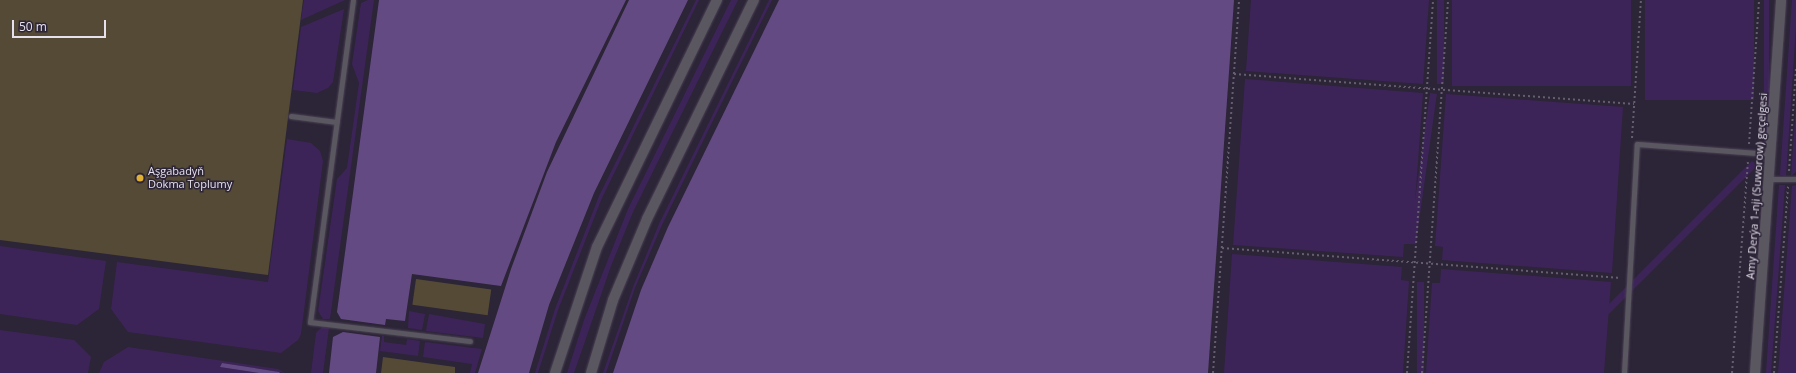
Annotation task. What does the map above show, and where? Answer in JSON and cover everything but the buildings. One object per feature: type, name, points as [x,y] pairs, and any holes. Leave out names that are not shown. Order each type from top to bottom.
[{"type":"street","points":[[555,373],[597,247],[717,0]]},
{"type":"street","points":[[591,373],[613,300],[647,219],[754,0]]},
{"type":"street","name":"Amy Derýa 1-nji (Suworow) geçelgesi","points":[[1755,373],[1782,0]]},
{"type":"lane","points":[[353,0],[310,322],[470,341]]},
{"type":"lane","points":[[291,116],[337,122]]},
{"type":"lane","points":[[1624,373],[1637,144],[1771,154]]},
{"type":"lane","points":[[1769,179],[1788,181],[1796,180]]},
{"type":"path","points":[[1213,373],[1239,0]]},
{"type":"path","points":[[1407,373],[1433,0]]},
{"type":"path","points":[[1422,373],[1448,0]]},
{"type":"path","points":[[1732,373],[1759,0]]},
{"type":"path","points":[[1774,373],[1796,67]]},
{"type":"path","points":[[1234,74],[1634,104]]},
{"type":"path","points":[[1222,248],[1622,278]]},
{"type":"shaded area","points":[[304,0],[345,0],[301,20]]},
{"type":"shaded area","points":[[368,0],[374,0],[330,319],[323,319],[318,311],[337,179],[347,168],[359,83],[352,64],[361,3]]},
{"type":"shaded area","points":[[379,0],[626,0],[556,142],[501,286],[412,274],[405,321],[386,319],[385,325],[341,319],[337,312]]},
{"type":"shaded area","points":[[629,0],[688,0],[594,193],[549,305],[529,373],[478,373],[511,269],[547,172]]},
{"type":"shaded area","points":[[696,0],[699,0],[602,198],[558,310],[538,373],[535,373],[555,309],[599,196]]},
{"type":"shaded area","points":[[731,0],[738,0],[633,212],[611,266],[574,373],[567,373],[584,320],[628,209]]},
{"type":"shaded area","points":[[769,0],[772,0],[662,225],[635,288],[606,373],[603,373],[633,287],[659,224]]},
{"type":"shaded area","points":[[779,0],[1234,0],[1208,373],[613,373],[641,290],[668,227]]},
{"type":"shaded area","points":[[1251,0],[1429,0],[1423,84],[1246,71]]},
{"type":"shaded area","points":[[1437,0],[1444,0],[1444,84],[1437,84]]},
{"type":"shaded area","points":[[1452,0],[1631,0],[1631,86],[1452,86]]},
{"type":"shaded area","points":[[1645,0],[1754,0],[1754,100],[1645,100]]},
{"type":"shaded area","points":[[1764,0],[1769,0],[1769,143],[1764,143]]},
{"type":"shaded area","points":[[1792,0],[1796,0],[1796,26],[1786,176],[1780,175]]},
{"type":"shaded area","points":[[344,9],[333,82],[328,88],[317,93],[293,90],[301,27]]},
{"type":"shaded area","points":[[1245,79],[1423,93],[1412,244],[1404,244],[1403,257],[1233,245]]},
{"type":"shaded area","points":[[1430,93],[1437,94],[1416,244],[1409,244]]},
{"type":"shaded area","points":[[1446,94],[1623,107],[1612,273],[1442,260],[1443,247],[1435,246]]},
{"type":"shaded area","points":[[1796,106],[1796,172],[1791,176]]},
{"type":"shaded area","points":[[287,139],[311,143],[320,151],[323,161],[301,334],[298,340],[281,353],[128,332],[111,309],[117,262],[268,282]]},
{"type":"shaded area","points":[[1752,161],[1757,166],[1607,316],[1602,311]]},
{"type":"shaded area","points":[[1779,185],[1785,185],[1771,373],[1766,373]]},
{"type":"shaded area","points":[[1796,185],[1796,373],[1778,373],[1792,186]]},
{"type":"shaded area","points":[[0,246],[106,261],[99,309],[77,325],[0,314]]},
{"type":"shaded area","points":[[1232,254],[1402,267],[1401,280],[1409,281],[1403,373],[1224,373]]},
{"type":"shaded area","points":[[1441,269],[1611,282],[1604,373],[1426,373],[1432,283],[1440,283]]},
{"type":"shaded area","points":[[1417,282],[1424,282],[1424,373],[1417,373]]},
{"type":"shaded area","points":[[409,311],[425,314],[422,330],[408,328]]},
{"type":"shaded area","points":[[429,314],[485,324],[483,338],[426,331]]},
{"type":"shaded area","points":[[322,327],[329,328],[323,373],[311,373],[316,333]]},
{"type":"shaded area","points":[[0,330],[74,340],[91,357],[88,373],[0,373]]},
{"type":"shaded area","points":[[343,332],[380,337],[376,373],[329,373],[333,337]]},
{"type":"shaded area","points":[[382,336],[384,336],[384,342],[406,345],[407,339],[420,341],[418,356],[380,351]]},
{"type":"shaded area","points":[[425,342],[482,349],[475,373],[470,373],[472,364],[423,357]]},
{"type":"shaded area","points":[[128,347],[278,369],[285,373],[222,363],[220,367],[259,373],[99,373],[104,362]]},
{"type":"shaded area","points":[[222,363],[280,373],[259,373],[220,367]]},
{"type":"place","name":"Aşgabadyň Dokma Toplumy","points":[[140,178]]}]
